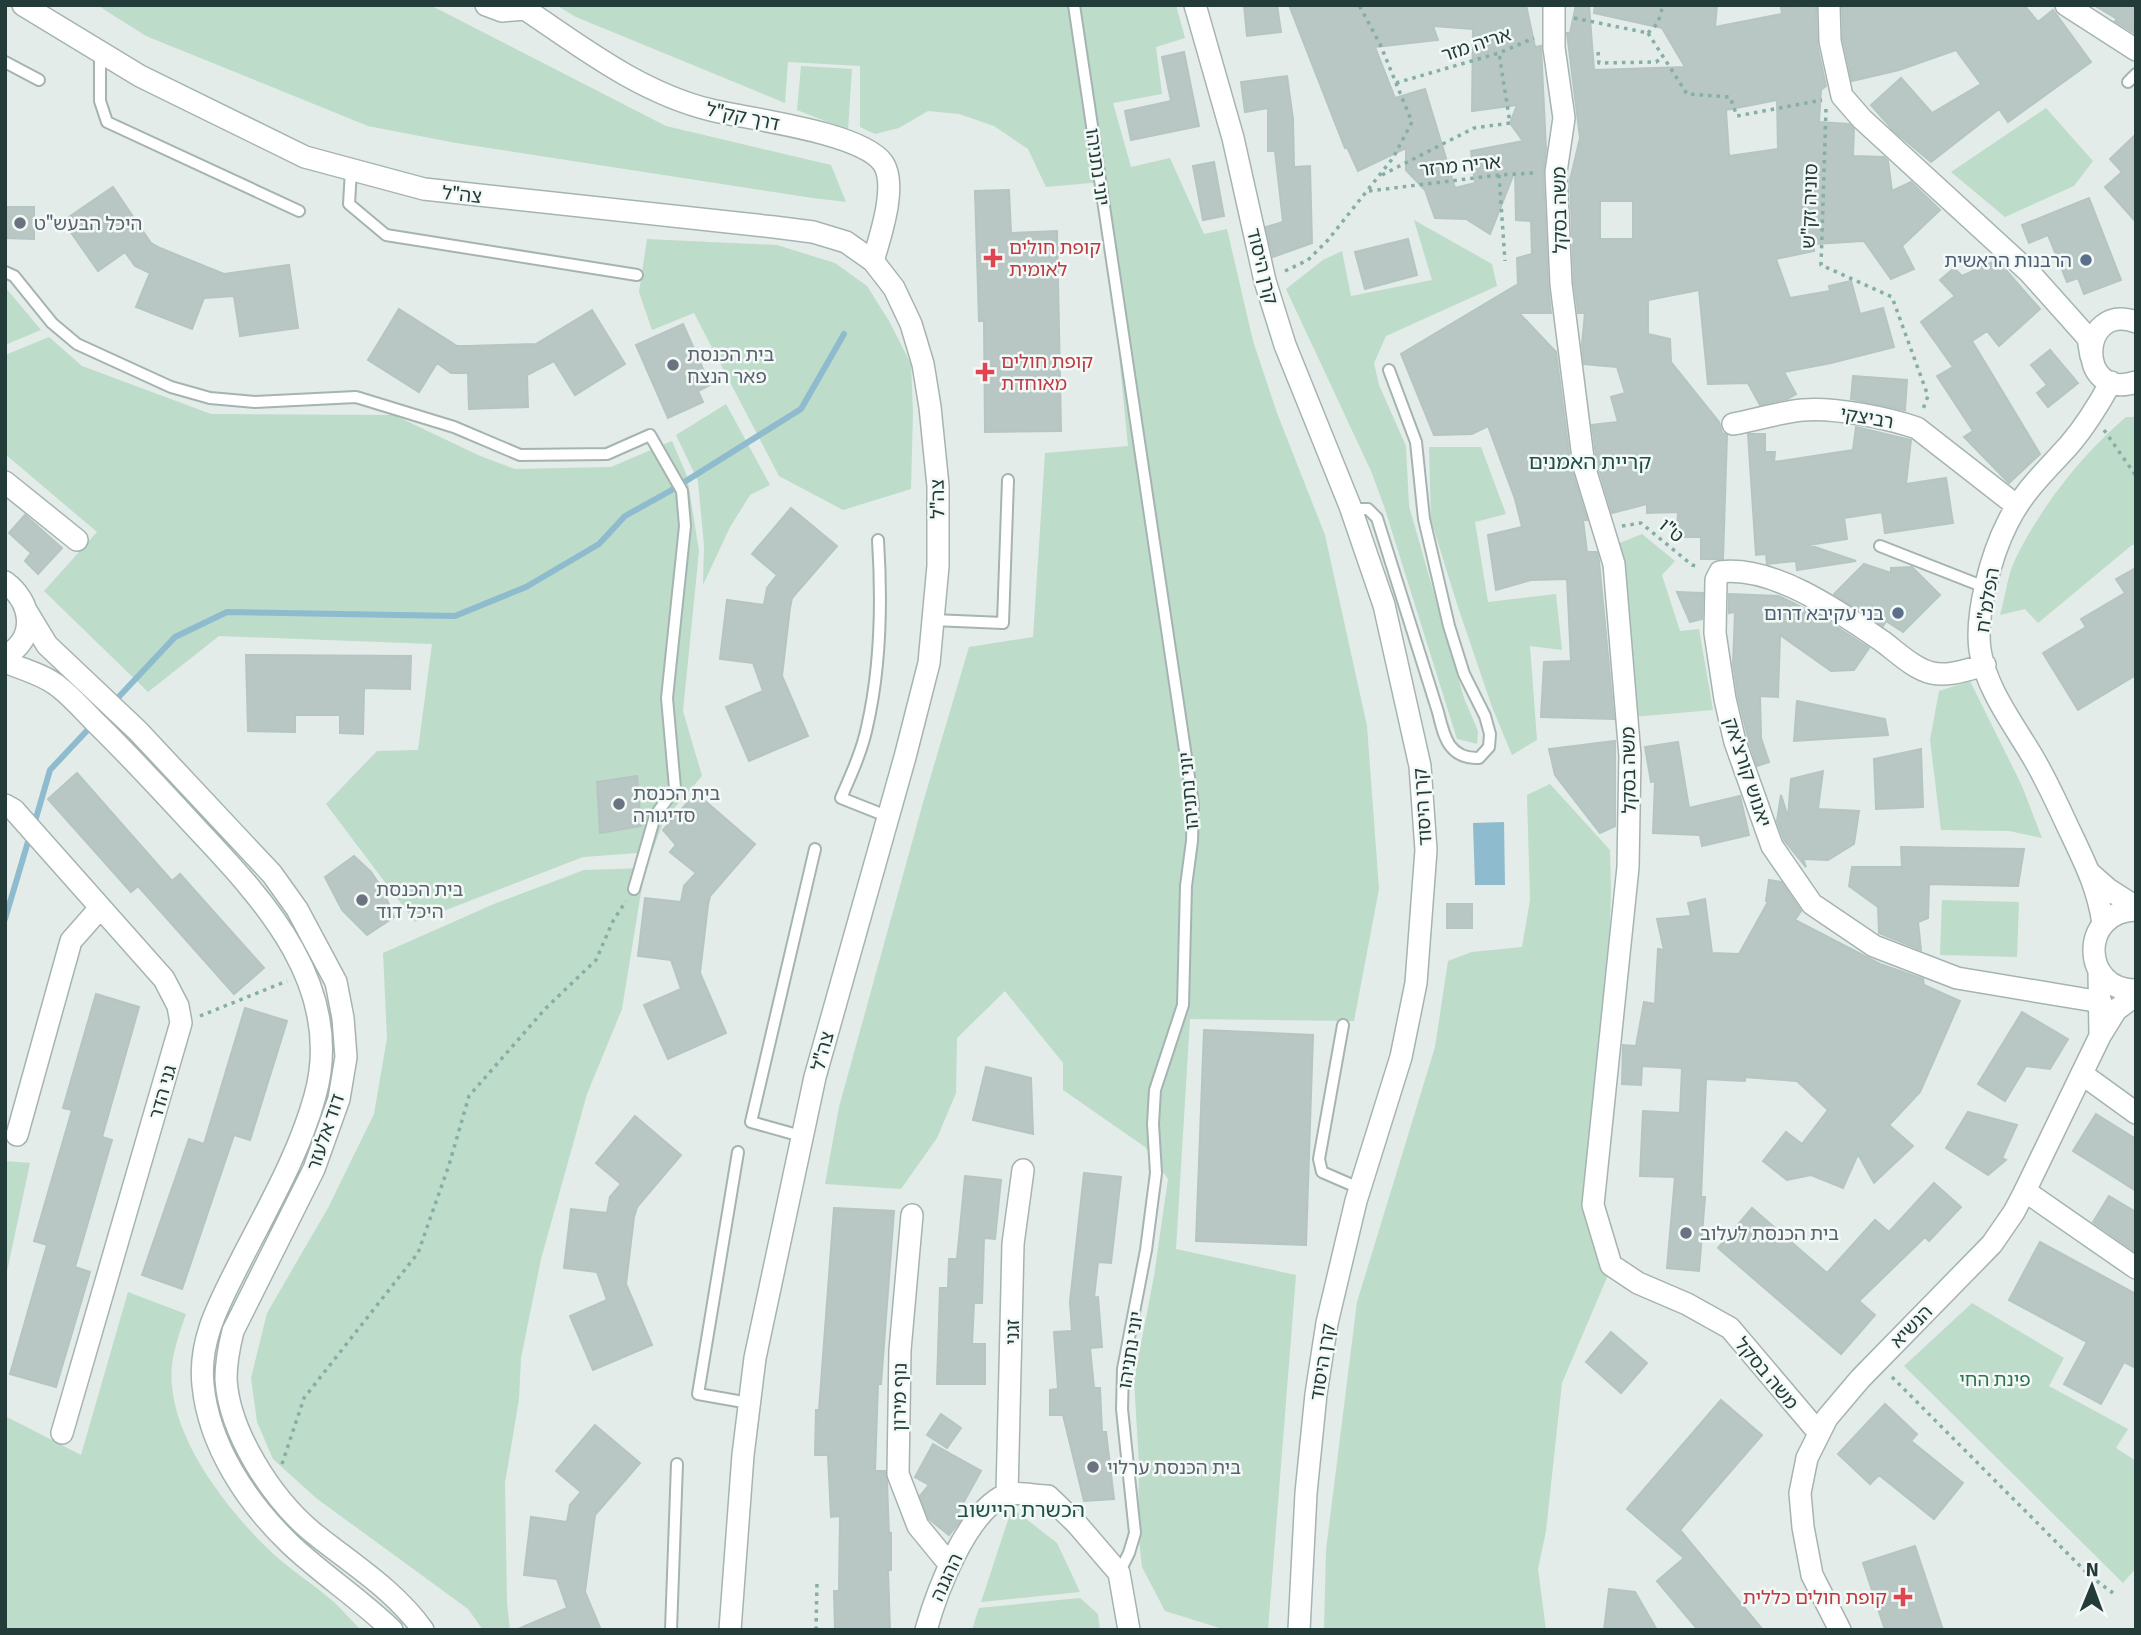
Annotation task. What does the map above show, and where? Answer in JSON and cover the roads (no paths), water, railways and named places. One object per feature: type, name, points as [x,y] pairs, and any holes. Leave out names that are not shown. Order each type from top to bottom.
[{"type":"street","name":"צה\"ל","points":[[23,5],[140,76],[305,157],[424,189],[813,232],[846,242],[873,261],[894,288],[911,324],[923,364],[938,486],[938,566],[929,663],[889,817],[818,1065],[760,1332],[743,1455],[730,1630]]},
{"type":"street","points":[[486,5],[502,11],[523,7]]},
{"type":"street","name":"קרן היסוד","points":[[1195,5],[1233,138],[1265,281],[1285,345],[1351,509],[1384,605],[1420,766],[1426,850],[1416,983],[1401,1057],[1359,1188],[1327,1323],[1316,1394],[1306,1493],[1299,1630]]},
{"type":"street","points":[[1829,5],[1830,41],[1842,96],[1862,118],[2029,272],[2088,338],[2094,367],[2101,376],[2120,384],[2136,382]]},
{"type":"street","points":[[2066,5],[2136,50]]},
{"type":"street","name":"דרך קק\"ל","points":[[523,7],[600,60],[651,90],[709,110],[845,140],[869,151],[883,163],[888,183],[887,216],[873,261]]},
{"type":"street","name":"משה בסקל","points":[[1554,10],[1554,48],[1564,118],[1556,172],[1561,284],[1584,466],[1614,564],[1630,756],[1628,867],[1592,1205],[1611,1265],[1638,1283],[1687,1304],[1730,1328],[1819,1433]]},
{"type":"street","points":[[2091,356],[2091,345],[2101,327],[2121,319],[2136,322]]},
{"type":"street","name":"הפלמ\"ח","points":[[2103,924],[2098,894],[2090,873],[2043,775],[1993,688],[1980,651],[1980,619],[1994,555],[2007,522],[2030,485],[2070,444],[2093,414],[2111,382]]},
{"type":"street","name":"רביצקי","points":[[1733,424],[1803,410],[1826,410],[1897,421],[1917,428],[2017,506]]},
{"type":"street","points":[[5,482],[77,540]]},
{"type":"street","name":"יאנוש קורצ'אק","points":[[1985,665],[1942,674],[1922,670],[1858,625],[1779,580],[1733,570],[1720,572],[1716,580],[1715,633],[1735,742],[1772,846],[1812,904],[1874,946],[1957,978],[2101,1002]]},
{"type":"street","name":"דוד אלעזר","points":[[5,582],[17,590],[47,645],[138,731],[272,874],[297,909],[336,982],[343,1018],[345,1057],[339,1098],[314,1169],[233,1331],[227,1357],[226,1381],[241,1438],[273,1489],[308,1528],[383,1588],[424,1630]]},
{"type":"street","points":[[5,659],[22,640],[27,626],[27,612]]},
{"type":"street","name":"דוד אלעזר","points":[[5,659],[58,685],[253,889],[277,922],[313,990],[322,1056],[316,1093],[292,1159],[210,1323],[203,1354],[202,1383],[208,1415],[219,1448],[254,1503],[292,1546],[367,1605],[392,1630]]},
{"type":"street","points":[[5,805],[14,810],[100,908],[71,941],[17,1135]]},
{"type":"street","name":"הפלמ\"ח","points":[[2090,873],[2136,909]]},
{"type":"street","name":"גני הדר","points":[[62,1433],[181,1023],[178,1006],[164,979],[100,908]]},
{"type":"street","points":[[2103,924],[2114,915],[2136,909]]},
{"type":"street","name":"הנשיא","points":[[2100,1036],[2099,971],[2094,960],[2093,947],[2103,924]]},
{"type":"street","points":[[2099,971],[2119,988],[2136,993]]},
{"type":"street","name":"הנשיא","points":[[1840,1630],[1812,1575],[1800,1493],[1807,1458],[1827,1418],[1877,1362],[1992,1244],[2025,1191],[2100,1036],[2116,1010],[2136,993]]},
{"type":"street","points":[[2082,1074],[2136,1113]]},
{"type":"street","name":"זגני","points":[[1007,1494],[1013,1244],[1023,1170]]},
{"type":"street","points":[[2025,1191],[2136,1268]]},
{"type":"street","name":"נוף מירון","points":[[912,1215],[900,1350],[898,1474],[918,1526],[950,1564]]},
{"type":"street","points":[[1007,1494],[1048,1496],[1076,1523],[1119,1573],[1129,1630]]},
{"type":"street","name":"ההגנה","points":[[926,1630],[950,1564],[986,1507],[1007,1494]]},
{"type":"lane","name":"יוני נתניהו","points":[[1074,5],[1193,804],[1192,841],[1186,886],[1183,1005],[1155,1090],[1153,1124],[1156,1173],[1146,1250],[1123,1369],[1122,1409],[1135,1533],[1119,1573]]},
{"type":"lane","points":[[100,52],[100,101],[107,122],[299,211]]},
{"type":"lane","points":[[5,62],[39,80]]},
{"type":"lane","points":[[351,170],[349,204],[386,235],[637,275]]},
{"type":"lane","points":[[5,272],[14,276],[52,323],[77,344],[172,387],[210,398],[255,401],[356,397],[454,427],[520,455],[607,454],[650,435],[682,491],[685,526],[667,698],[675,788],[655,816],[634,889]]},
{"type":"lane","points":[[1351,509],[1368,509],[1377,518],[1443,735],[1455,751],[1468,758],[1479,758],[1489,747],[1490,734],[1485,716],[1464,674],[1449,626],[1424,519],[1416,442],[1389,370]]},
{"type":"lane","points":[[933,620],[1003,624],[1008,480]]},
{"type":"lane","points":[[878,540],[880,626],[876,676],[867,729],[841,798],[889,817]]},
{"type":"lane","points":[[1880,546],[1987,588]]},
{"type":"lane","points":[[802,1136],[751,1122],[815,849]]},
{"type":"lane","points":[[1343,1025],[1320,1159],[1322,1172],[1359,1188]]},
{"type":"lane","points":[[738,1152],[698,1394],[749,1403]]},
{"type":"lane","points":[[671,1630],[677,1464]]},
{"type":"water","points":[[1504,822],[1505,885],[1475,885],[1473,823]]},
{"type":"waterway","points":[[34,825],[50,770],[175,637],[227,612],[455,616],[526,587],[599,544],[625,516],[801,409],[844,334]]},
{"type":"waterway","points":[[5,919],[30,835]]},
{"type":"place","name":"היכל הבעש\"ט","points":[[20,223]]},
{"type":"place","name":"קופת חולים לאומית","points":[[993,258]]},
{"type":"place","name":"הרבנות הראשית","points":[[2086,260]]},
{"type":"place","name":"בית הכנסת פאר הנצח","points":[[673,365]]},
{"type":"place","name":"קופת חולים מאוחדת","points":[[985,372]]},
{"type":"place","name":"בני עקיבא דרום","points":[[1898,613]]},
{"type":"place","name":"בית הכנסת סדיגורה","points":[[619,804]]},
{"type":"place","name":"בית הכנסת היכל דוד","points":[[362,900]]},
{"type":"place","name":"בית הכנסת לעלוב","points":[[1686,1233]]},
{"type":"place","name":"בית הכנסת ערלוי","points":[[1093,1467]]},
{"type":"place","name":"קופת חולים כללית","points":[[1903,1597]]},
{"type":"district","name":"קריית האמנים","points":[[1590,462]]},
{"type":"district","name":"הכשרת היישוב","points":[[1021,1510]]},
{"type":"park label","name":"פינת החי","points":[[1995,1379]]}]
